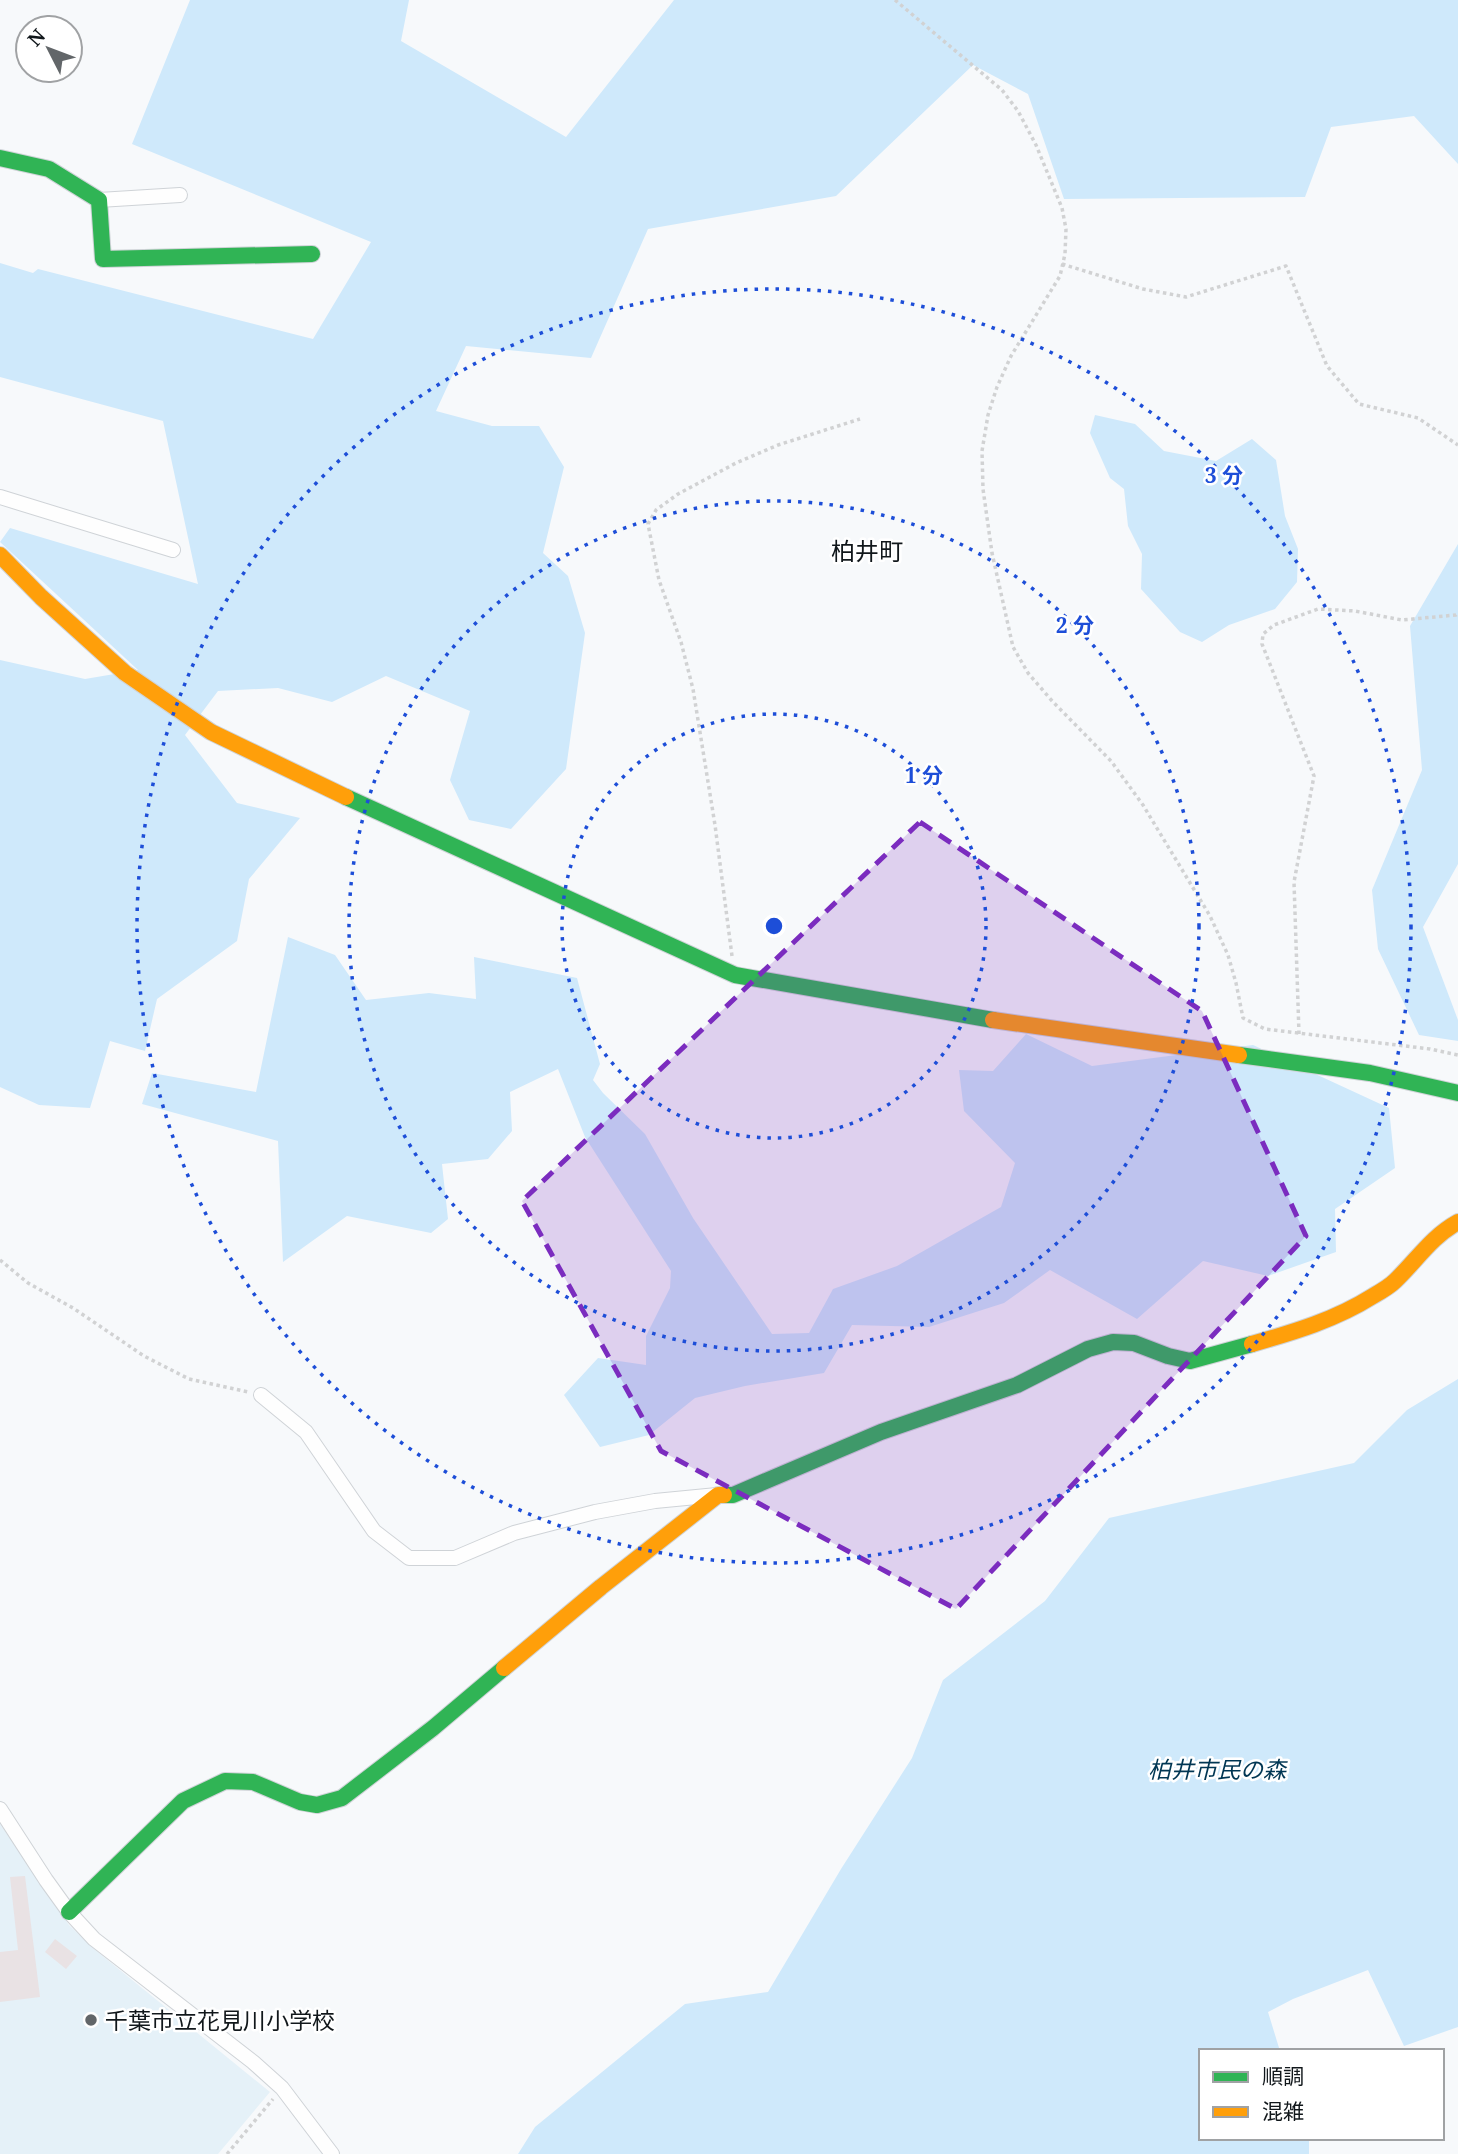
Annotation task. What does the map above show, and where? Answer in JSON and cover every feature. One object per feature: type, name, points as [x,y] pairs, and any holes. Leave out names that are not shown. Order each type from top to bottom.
[{"type":"street","points":[[0,158],[49,169],[99,200],[180,195]]},
{"type":"street","points":[[99,200],[103,259],[312,254]]},
{"type":"street","points":[[0,497],[173,550]]},
{"type":"street","points":[[0,555],[41,597],[125,673],[211,732],[391,820],[735,975],[972,1017],[1370,1073],[1458,1093]]},
{"type":"street","points":[[261,1395],[306,1432],[374,1531],[410,1558],[455,1558],[514,1533],[595,1512],[655,1501],[733,1495],[881,1432],[1017,1385],[1088,1349],[1112,1342],[1134,1343],[1190,1361],[1314,1326],[1362,1303],[1394,1283],[1423,1249],[1442,1231],[1458,1222]]},
{"type":"street","points":[[69,1912],[183,1801],[225,1781],[253,1782],[300,1802],[317,1805],[342,1798],[433,1728],[601,1587],[718,1495]]},
{"type":"street","points":[[0,1809],[69,1912],[94,1939],[253,2062],[282,2088],[332,2154]]},
{"type":"path","points":[[895,0],[1002,90],[1018,111],[1036,145],[1062,208],[1066,229],[1060,276],[1011,356],[997,387],[988,415],[982,451],[983,489],[992,553],[1013,647],[1028,673],[1052,702],[1111,761],[1143,805],[1210,915],[1237,983],[1243,1018],[1265,1030],[1430,1049],[1458,1055]]},
{"type":"path","points":[[1062,264],[1143,289],[1186,297],[1286,266],[1327,366],[1359,404],[1418,418],[1458,445]]},
{"type":"path","points":[[735,975],[693,689],[681,642],[659,580],[648,524],[656,510],[678,494],[736,463],[778,445],[860,419]]},
{"type":"path","points":[[1299,1034],[1294,882],[1314,776],[1262,644],[1263,634],[1274,625],[1318,609],[1355,611],[1402,620],[1458,613]]},
{"type":"path","points":[[0,1260],[28,1283],[73,1308],[144,1356],[189,1379],[261,1395]]},
{"type":"path","points":[[228,2154],[282,2088]]},
{"type":"highlighted area","points":[[920,822],[1202,1011],[1306,1236],[956,1609],[661,1451],[522,1201]]},
{"type":"shaded area","name":"千葉市立花見川小学校","points":[[0,1824],[69,1925],[94,1949],[270,2092],[218,2154],[0,2154]]},
{"type":"green space","points":[[190,0],[409,0],[401,41],[566,137],[674,0],[1458,0],[1458,164],[1414,116],[1331,127],[1305,197],[1064,199],[1028,94],[973,65],[836,196],[648,229],[591,358],[466,346],[436,411],[492,426],[539,426],[564,467],[543,553],[568,576],[585,633],[566,769],[511,829],[469,820],[450,780],[470,711],[386,676],[332,702],[278,688],[218,691],[185,735],[237,803],[300,818],[249,879],[237,941],[157,999],[145,1051],[110,1041],[90,1108],[39,1105],[0,1087],[0,660],[85,679],[138,670],[0,542],[10,528],[198,584],[163,421],[0,377],[0,263],[33,273],[38,269],[313,339],[371,242],[132,144]]},
{"type":"green space","points":[[1095,415],[1135,424],[1164,451],[1216,461],[1252,439],[1276,460],[1285,516],[1298,549],[1297,582],[1275,609],[1229,625],[1202,642],[1180,632],[1141,589],[1142,554],[1128,526],[1124,489],[1110,478],[1090,433]]},
{"type":"green space","points":[[1458,544],[1458,864],[1423,927],[1458,1020],[1458,1041],[1419,1035],[1378,949],[1372,890],[1422,770],[1410,626]]},
{"type":"green space","points":[[288,937],[335,955],[366,1000],[429,993],[476,999],[474,957],[577,978],[600,1064],[593,1080],[645,1134],[693,1218],[772,1334],[809,1333],[833,1289],[897,1266],[1001,1207],[1015,1163],[964,1111],[959,1070],[993,1071],[1026,1034],[1092,1066],[1253,1045],[1389,1108],[1395,1168],[1335,1209],[1336,1252],[1268,1276],[1203,1261],[1137,1319],[1050,1270],[1004,1303],[929,1327],[852,1325],[824,1373],[745,1386],[695,1398],[649,1435],[600,1447],[564,1395],[598,1358],[646,1365],[646,1336],[670,1288],[671,1271],[585,1137],[558,1069],[510,1092],[512,1131],[488,1159],[442,1164],[448,1219],[431,1233],[347,1216],[283,1262],[278,1141],[142,1104],[152,1073],[256,1092]]},
{"type":"green space","name":"柏井市民の森","points":[[1458,1379],[1458,2027],[1404,2046],[1368,1970],[1293,1999],[1268,2012],[1279,2049],[1199,2049],[1199,2140],[1309,2140],[1309,2154],[518,2154],[535,2127],[685,2004],[768,1992],[841,1869],[912,1758],[943,1680],[1045,1601],[1109,1518],[1354,1463],[1407,1410]]},
{"type":"building","points":[[25,1876],[40,1997],[0,2002],[0,1952],[18,1950],[10,1877]]},
{"type":"building","points":[[55,1939],[77,1956],[66,1969],[45,1952]]},
{"type":"traffic: fast","points":[[0,158],[49,169],[99,200],[103,259],[312,254]]},
{"type":"traffic: fast","points":[[346,797],[735,975],[993,1020]]},
{"type":"traffic: fast","points":[[1239,1055],[1370,1073],[1458,1093]]},
{"type":"traffic: fast","points":[[724,1495],[733,1495],[881,1432],[1017,1385],[1088,1349],[1113,1342],[1134,1343],[1190,1361],[1252,1344]]},
{"type":"traffic: fast","points":[[69,1912],[183,1801],[225,1781],[253,1782],[300,1802],[317,1805],[342,1798],[433,1728],[504,1668]]},
{"type":"traffic: slow","points":[[0,555],[41,597],[125,673],[211,732],[346,797]]},
{"type":"traffic: slow","points":[[993,1020],[1239,1055]]},
{"type":"traffic: slow","points":[[1252,1344],[1329,1319],[1379,1293],[1395,1281],[1440,1235],[1458,1222]]},
{"type":"traffic: slow","points":[[504,1668],[601,1587],[718,1495],[724,1495]]},
{"type":"place","name":"千葉市立花見川小学校","points":[[91,2020]]},
{"type":"district","name":"柏井町","points":[[867,550]]}]
